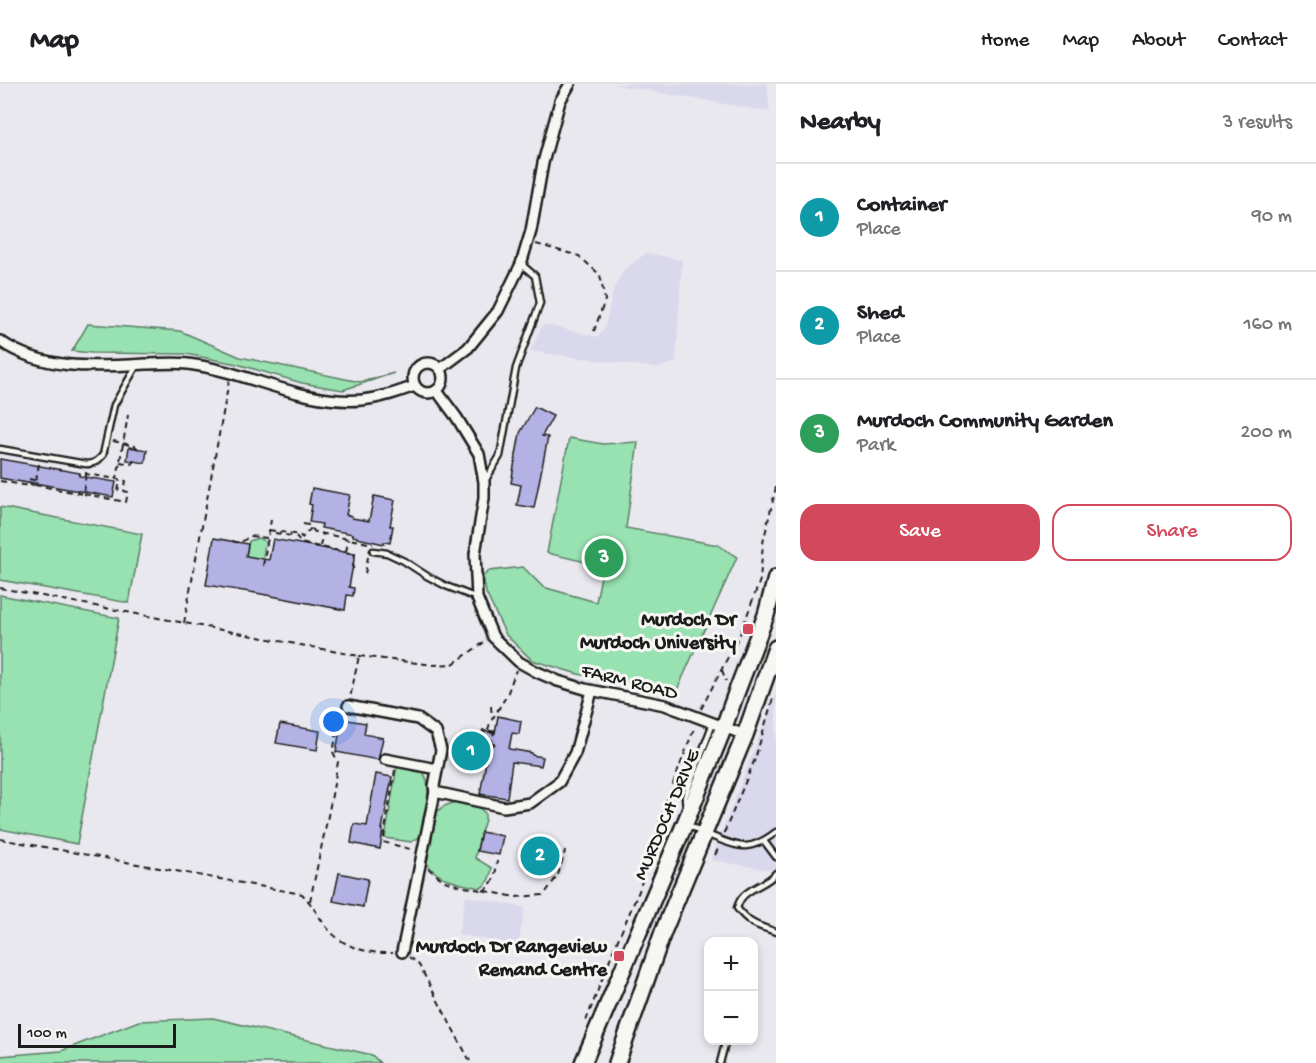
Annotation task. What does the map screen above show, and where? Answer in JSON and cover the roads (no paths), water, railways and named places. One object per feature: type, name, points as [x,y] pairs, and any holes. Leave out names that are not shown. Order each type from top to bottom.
[{"type":"main road","name":"MURDOCH DRIVE","points":[[583,1063],[686,820],[719,725],[766,615],[776,578]]},
{"type":"main road","points":[[616,1063],[663,932],[745,735],[776,648]]},
{"type":"street","points":[[441,369],[468,348],[498,311],[521,264],[531,231],[543,163],[560,101],[570,84]]},
{"type":"street","points":[[0,340],[21,352],[50,362],[72,366],[180,363],[198,365],[230,372],[312,397],[338,400],[362,400],[385,396],[415,386]]},
{"type":"street","points":[[431,363],[441,369],[444,380],[437,391],[427,394],[415,386],[414,373],[421,365],[431,363]]},
{"type":"street","name":"FARM ROAD","points":[[437,391],[479,454],[484,482],[484,498],[475,554],[477,598],[493,637],[519,662],[558,681],[592,691],[665,705],[745,735]]},
{"type":"street","points":[[435,792],[504,807],[530,802],[559,782],[575,753],[592,691]]},
{"type":"street","points":[[348,706],[418,719],[436,732],[441,750],[434,786],[435,792],[402,952]]},
{"type":"street","points":[[385,759],[437,769]]},
{"type":"lane","points":[[484,482],[500,456],[516,368],[540,303],[535,276],[521,264]]},
{"type":"lane","points":[[0,449],[92,464],[98,461],[103,455],[114,405],[137,365]]},
{"type":"lane","points":[[373,551],[387,553],[446,586],[477,598]]},
{"type":"lane","points":[[686,820],[704,832],[743,847],[764,841],[776,832]]},
{"type":"lane","points":[[764,841],[776,857]]},
{"type":"lane","points":[[776,873],[741,899],[737,908],[745,919],[757,926],[776,932]]},
{"type":"lane","points":[[720,1063],[725,1045]]},
{"type":"place","name":"Murdoch Community Garden","points":[[604,558]]},
{"type":"place","name":"Murdoch Dr Murdoch University","points":[[748,629]]},
{"type":"place","name":"Container","points":[[471,751]]},
{"type":"place","name":"Shed","points":[[540,856]]},
{"type":"place","name":"Murdoch Dr Rangeview Remand Centre","points":[[619,956]]}]
